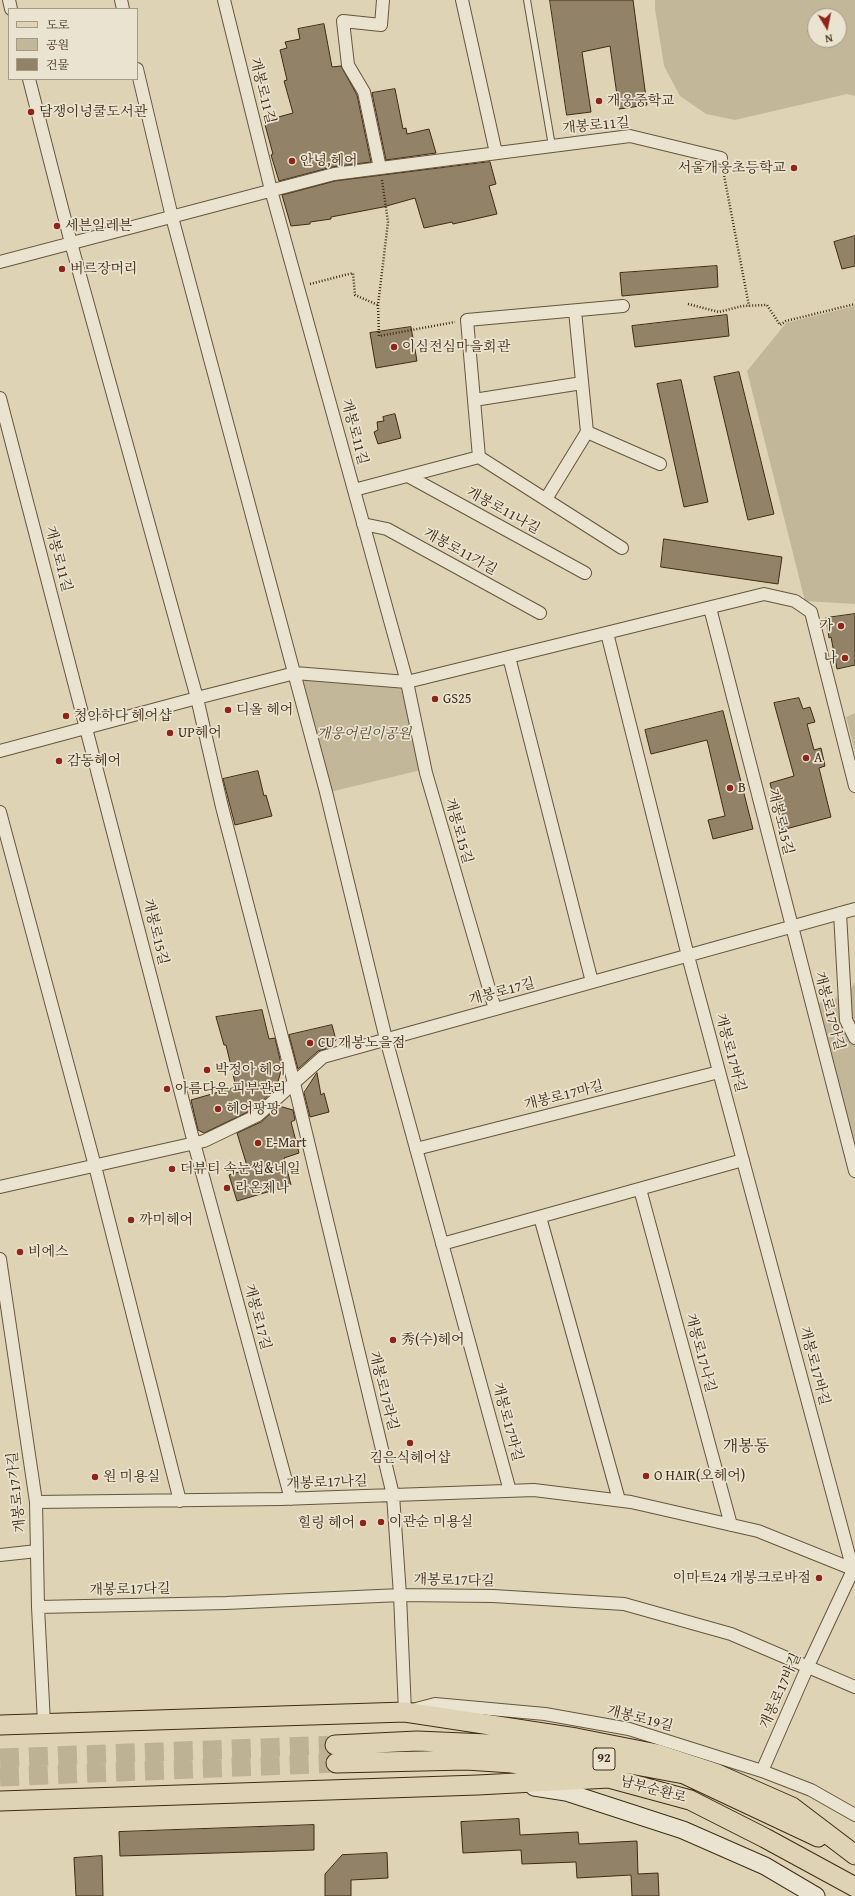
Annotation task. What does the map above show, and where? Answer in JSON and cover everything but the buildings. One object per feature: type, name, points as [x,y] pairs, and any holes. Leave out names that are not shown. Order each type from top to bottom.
[{"type":"main road","points":[[2,1726],[44,1723],[405,1712],[576,1738],[657,1754],[715,1773],[792,1807],[855,1856]]},
{"type":"main road","name":"남부순환로","points":[[855,1856],[778,1817],[684,1774],[577,1754],[511,1745],[416,1741],[335,1754],[512,1763],[609,1778],[690,1800],[765,1838],[855,1887]]},
{"type":"main road","points":[[478,1785],[609,1778]]},
{"type":"main road","points":[[0,1801],[443,1785],[538,1787],[566,1792],[683,1830],[765,1866],[816,1896]]},
{"type":"street","name":"개봉로11길","points":[[224,0],[271,190],[407,682]]},
{"type":"street","points":[[380,168],[364,92],[348,65],[343,21],[381,25],[383,0]]},
{"type":"street","points":[[462,0],[496,153]]},
{"type":"street","points":[[138,73],[172,216],[326,792],[386,1040]]},
{"type":"street","points":[[29,80],[71,243],[197,698],[222,806],[294,1083]]},
{"type":"street","name":"개봉로11길","points":[[0,262],[334,174],[630,136],[721,158]]},
{"type":"street","points":[[479,457],[467,320],[623,306]]},
{"type":"street","points":[[546,499],[587,432],[575,311]]},
{"type":"street","points":[[474,400],[582,383]]},
{"type":"street","name":"개봉로11길","points":[[0,398],[87,728]]},
{"type":"street","points":[[587,432],[660,464]]},
{"type":"street","points":[[354,490],[479,457],[622,548]]},
{"type":"street","name":"개봉로11나길","points":[[408,476],[585,573]]},
{"type":"street","name":"개봉로11가길","points":[[363,524],[387,528],[540,613]]},
{"type":"street","points":[[0,751],[295,673],[407,682],[764,594],[796,601],[810,612],[855,786]]},
{"type":"street","name":"개봉로15길","points":[[710,608],[792,927]]},
{"type":"street","points":[[607,633],[688,956]]},
{"type":"street","points":[[509,657],[592,982]]},
{"type":"street","name":"개봉로15길","points":[[407,682],[426,773],[495,1009]]},
{"type":"street","name":"개봉로15길","points":[[87,728],[194,1143]]},
{"type":"street","points":[[0,812],[94,1166],[180,1500]]},
{"type":"street","name":"개봉로17길","points":[[0,1187],[204,1141],[258,1115],[323,1057],[792,927],[855,908]]},
{"type":"street","points":[[840,913],[846,1020],[855,1038]]},
{"type":"street","name":"개봉로17아길","points":[[792,927],[855,1171]]},
{"type":"street","name":"개봉로17바길","points":[[688,956],[854,1570],[808,1666],[762,1771]]},
{"type":"street","name":"개봉로17마길","points":[[386,1040],[510,1491]]},
{"type":"street","name":"개봉로17마길","points":[[416,1149],[719,1072]]},
{"type":"street","name":"개봉로17라길","points":[[294,1083],[393,1495],[400,1595],[405,1712]]},
{"type":"street","name":"개봉로17길","points":[[194,1143],[291,1499]]},
{"type":"street","points":[[442,1244],[743,1160]]},
{"type":"street","name":"개봉로17나길","points":[[640,1189],[731,1525]]},
{"type":"street","points":[[540,1217],[619,1500]]},
{"type":"street","name":"개봉로17가길","points":[[0,1260],[36,1502],[38,1607],[44,1723]]},
{"type":"street","name":"개봉로17나길","points":[[36,1502],[291,1499],[534,1490],[619,1500],[758,1531],[854,1570]]},
{"type":"street","points":[[0,1555],[37,1551]]},
{"type":"street","name":"개봉로17다길","points":[[38,1607],[226,1603],[400,1595],[493,1596],[624,1604],[731,1634],[855,1687]]},
{"type":"street","name":"개봉로19길","points":[[405,1712],[435,1704],[545,1714],[629,1729],[762,1771],[811,1790],[855,1814]]},
{"type":"lane","points":[[527,0],[552,146]]},
{"type":"path","points":[[721,158],[749,306]]},
{"type":"path","points":[[380,168],[388,222],[378,305],[378,336],[467,320]]},
{"type":"path","points":[[309,284],[353,273],[355,295],[378,305]]},
{"type":"path","points":[[688,304],[719,312],[749,306],[767,305],[780,325],[855,304]]},
{"type":"green space","points":[[655,0],[855,0],[855,96],[847,94],[735,120],[706,114],[680,96],[664,66],[655,9]]},
{"type":"green space","points":[[855,306],[855,604],[805,601],[747,371],[786,323]]},
{"type":"green space","name":"개웅어린이공원","points":[[300,678],[404,688],[421,770],[330,792]]},
{"type":"green space","points":[[855,713],[855,752],[846,717]]},
{"type":"green space","points":[[855,982],[855,1171],[812,1005],[847,995]]},
{"type":"tunnel","points":[[0,1758],[335,1745]]},
{"type":"tunnel","points":[[0,1777],[336,1763]]},
{"type":"place","name":"개웅중학교","points":[[599,101]]},
{"type":"place","name":"담쟁이넝쿨도서관","points":[[31,112]]},
{"type":"place","name":"안녕,헤어","points":[[292,161]]},
{"type":"place","name":"서울개웅초등학교","points":[[794,168]]},
{"type":"place","name":"세븐일레븐","points":[[57,226]]},
{"type":"place","name":"버르장머리","points":[[62,269]]},
{"type":"place","name":"이심전심마을회관","points":[[394,347]]},
{"type":"place","name":"가","points":[[841,626]]},
{"type":"place","name":"나","points":[[845,658]]},
{"type":"place","name":"GS25","points":[[435,699]]},
{"type":"place","name":"디올 헤어","points":[[228,710]]},
{"type":"place","name":"청아하다 헤어샵","points":[[66,716]]},
{"type":"place","name":"UP헤어","points":[[170,733]]},
{"type":"place","name":"A","points":[[806,758]]},
{"type":"place","name":"감동헤어","points":[[59,761]]},
{"type":"place","name":"B","points":[[730,788]]},
{"type":"place","name":"CU 개봉노을점","points":[[310,1043]]},
{"type":"place","name":"박정아 헤어","points":[[207,1070]]},
{"type":"place","name":"아름다운 피부관리","points":[[167,1089]]},
{"type":"place","name":"헤어팡팡","points":[[218,1109]]},
{"type":"place","name":"E-Mart","points":[[258,1143]]},
{"type":"place","name":"더뷰티 속눈썹&네일","points":[[172,1169]]},
{"type":"place","name":"라온제나","points":[[227,1188]]},
{"type":"place","name":"까미헤어","points":[[131,1220]]},
{"type":"place","name":"비에스","points":[[20,1252]]},
{"type":"place","name":"秀(수)헤어","points":[[393,1340]]},
{"type":"place","name":"김은식헤어샵","points":[[410,1443]]},
{"type":"place","name":"O HAIR(오헤어)","points":[[646,1476]]},
{"type":"place","name":"원 미용실","points":[[95,1477]]},
{"type":"place","name":"이관순 미용실","points":[[381,1522]]},
{"type":"place","name":"힐링 헤어","points":[[363,1523]]},
{"type":"place","name":"이마트24 개봉크로바점","points":[[819,1578]]},
{"type":"district","name":"개봉동","points":[[746,1447]]}]
